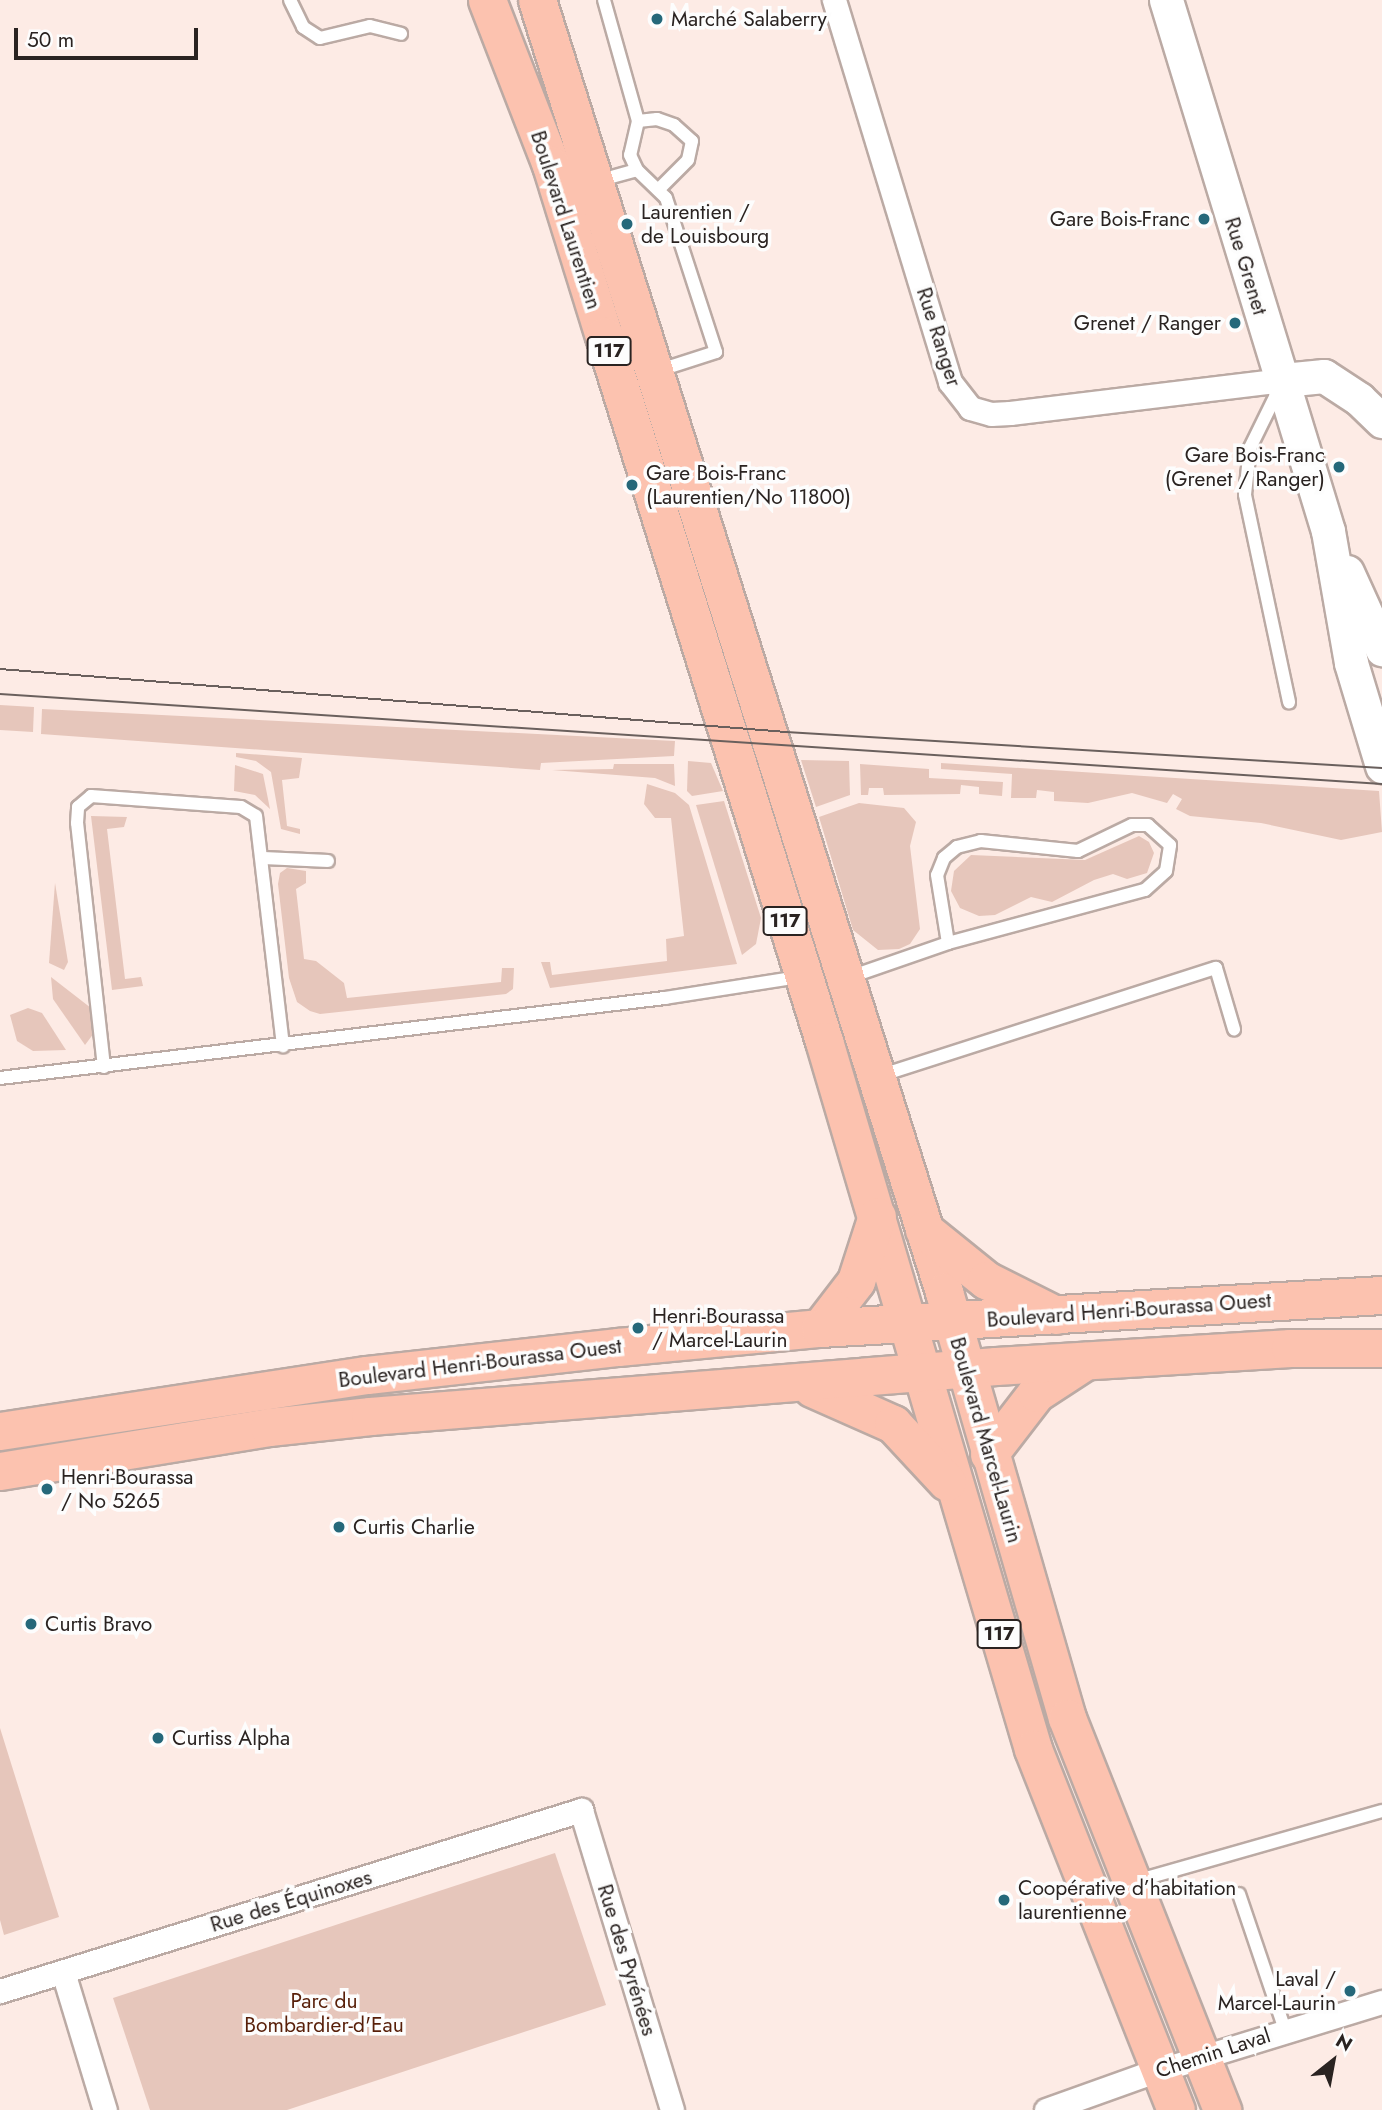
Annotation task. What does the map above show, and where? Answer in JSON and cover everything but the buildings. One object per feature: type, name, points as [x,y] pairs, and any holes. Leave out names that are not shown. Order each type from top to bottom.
[{"type":"main road","name":"Boulevard Laurentien","points":[[487,0],[551,165],[737,765]]},
{"type":"main road","name":"Boulevard Laurentien","points":[[537,0],[774,761]]},
{"type":"main road","name":"Boulevard Marcel-Laurin","points":[[774,761],[924,1230],[1067,1718],[1222,2110]]},
{"type":"main road","name":"Boulevard Marcel-Laurin","points":[[737,765],[877,1216],[1041,1773],[1176,2110]]},
{"type":"main road","points":[[820,1328],[856,1281],[877,1216]]},
{"type":"main road","points":[[924,1230],[986,1280],[1056,1315]]},
{"type":"main road","name":"Boulevard Henri-Bourassa Ouest","points":[[0,1431],[422,1368],[820,1328],[1382,1295]]},
{"type":"main road","name":"Boulevard Henri-Bourassa Ouest","points":[[0,1471],[306,1422],[803,1385],[964,1368],[1382,1348]]},
{"type":"main road","points":[[989,1454],[1036,1393],[1086,1361]]},
{"type":"main road","points":[[803,1385],[893,1423],[916,1443],[957,1494]]},
{"type":"street","name":"Rue Ranger","points":[[834,0],[950,382],[970,408],[991,414],[1010,413],[1283,380]]},
{"type":"street","name":"Rue Grenet","points":[[1166,0],[1328,531],[1351,663],[1382,766]]},
{"type":"street","points":[[1283,380],[1324,376],[1359,399],[1382,421]]},
{"type":"street","name":"Rue Grenet","points":[[1328,531],[1382,649]]},
{"type":"street","name":"Rue des Équinoxes","points":[[0,1991],[581,1810]]},
{"type":"street","name":"Rue des Pyrénées","points":[[581,1810],[672,2110]]},
{"type":"street","points":[[63,1972],[105,2110]]},
{"type":"street","name":"Chemin Laval","points":[[1046,2110],[1160,2070],[1382,2002]]},
{"type":"lane","points":[[290,0],[303,27],[320,38],[370,26],[401,34]]},
{"type":"lane","points":[[604,0],[638,121],[629,155],[637,170],[666,198],[716,352],[654,372]]},
{"type":"lane","points":[[638,121],[657,119],[674,125],[692,141],[688,160],[658,190]]},
{"type":"lane","points":[[594,182],[637,170]]},
{"type":"lane","points":[[1283,380],[1254,438],[1244,478],[1252,536],[1289,702]]},
{"type":"lane","points":[[104,1067],[77,823],[84,799],[102,795],[241,807],[256,816],[264,858],[283,1046]]},
{"type":"lane","points":[[843,980],[948,943],[1145,890],[1166,871],[1170,845],[1162,834],[1140,825],[1078,851],[981,841],[957,847],[944,858],[937,875],[948,943]]},
{"type":"lane","points":[[264,858],[328,861]]},
{"type":"lane","points":[[875,1077],[1216,968],[1234,1028]]},
{"type":"lane","points":[[0,1078],[283,1046],[803,977]]},
{"type":"lane","points":[[1132,1882],[1382,1811]]},
{"type":"lane","points":[[1239,1894],[1285,2030]]},
{"type":"green space","points":[[0,705],[34,707],[33,732],[0,730]]},
{"type":"green space","points":[[42,709],[675,741],[674,756],[541,763],[540,770],[41,734]]},
{"type":"green space","points":[[236,753],[302,758],[299,778],[282,780],[287,826],[300,829],[300,834],[281,829],[271,772],[256,761],[236,757]]},
{"type":"green space","points":[[801,760],[849,761],[850,795],[816,807]]},
{"type":"green space","points":[[688,761],[711,763],[723,791],[692,796],[687,791]]},
{"type":"green space","points":[[941,763],[1379,791],[1382,832],[1341,840],[1261,823],[1190,816],[1176,809],[1182,799],[1173,794],[1167,803],[1132,793],[1088,803],[1054,801],[1054,792],[1037,790],[1036,798],[1011,798],[1012,774],[941,769]]},
{"type":"green space","points":[[614,764],[674,764],[675,786],[655,778],[552,770],[613,769]]},
{"type":"green space","points":[[860,764],[929,769],[929,778],[1003,782],[1002,796],[979,794],[979,787],[961,785],[960,794],[884,795],[883,788],[869,788],[868,795],[861,795]]},
{"type":"green space","points":[[235,765],[263,774],[270,809],[255,795],[234,791]]},
{"type":"green space","points":[[647,784],[675,793],[689,805],[737,964],[550,988],[541,962],[550,962],[552,975],[667,961],[666,939],[684,936],[671,818],[655,818],[644,804]]},
{"type":"green space","points":[[724,801],[761,918],[756,944],[742,955],[696,805]]},
{"type":"green space","points":[[859,803],[904,808],[916,822],[910,846],[920,929],[910,944],[899,949],[878,950],[853,930],[819,817]]},
{"type":"green space","points":[[91,816],[127,817],[124,827],[107,829],[125,979],[141,977],[143,986],[112,990]]},
{"type":"green space","points":[[1139,836],[1149,842],[1154,853],[1147,873],[1127,879],[1113,874],[1094,880],[1052,902],[1031,897],[995,915],[979,916],[960,908],[951,891],[954,871],[971,855],[1085,860]]},
{"type":"green space","points":[[287,868],[306,871],[306,883],[296,889],[304,959],[316,961],[344,983],[347,998],[501,982],[502,968],[514,968],[513,989],[506,994],[320,1014],[310,1011],[297,1002],[289,978],[278,884],[280,873]]},
{"type":"green space","points":[[55,883],[68,962],[64,970],[49,963]]},
{"type":"green space","points":[[51,977],[91,1008],[94,1033],[85,1045],[53,999]]},
{"type":"green space","points":[[28,1008],[42,1013],[66,1050],[33,1051],[17,1041],[10,1015]]},
{"type":"green space","points":[[0,1728],[59,1917],[4,1935],[0,1920]]},
{"type":"green space","name":"Parc du Bombardier-d'Eau","points":[[555,1853],[606,2005],[287,2110],[150,2110],[113,1998]]},
{"type":"tram line","points":[[0,669],[786,732],[1382,768]]},
{"type":"tram line","points":[[0,694],[1382,784]]},
{"type":"place","name":"Marché Salaberry","points":[[657,19]]},
{"type":"place","name":"Gare Bois-Franc","points":[[1204,219]]},
{"type":"place","name":"Laurentien / de Louisbourg","points":[[627,224]]},
{"type":"place","name":"Grenet / Ranger","points":[[1235,323]]},
{"type":"place","name":"Gare Bois-Franc (Grenet / Ranger)","points":[[1339,467]]},
{"type":"place","name":"Gare Bois-Franc (Laurentien/No 11800)","points":[[632,485]]},
{"type":"place","name":"Henri-Bourassa / Marcel-Laurin","points":[[638,1328]]},
{"type":"place","name":"Henri-Bourassa / No 5265","points":[[47,1489]]},
{"type":"place","name":"Curtis Charlie","points":[[339,1527]]},
{"type":"place","name":"Curtis Bravo","points":[[31,1624]]},
{"type":"place","name":"Curtiss Alpha","points":[[158,1738]]},
{"type":"place","name":"Coopérative d’habitation laurentienne","points":[[1004,1900]]},
{"type":"place","name":"Laval / Marcel-Laurin","points":[[1350,1991]]}]
